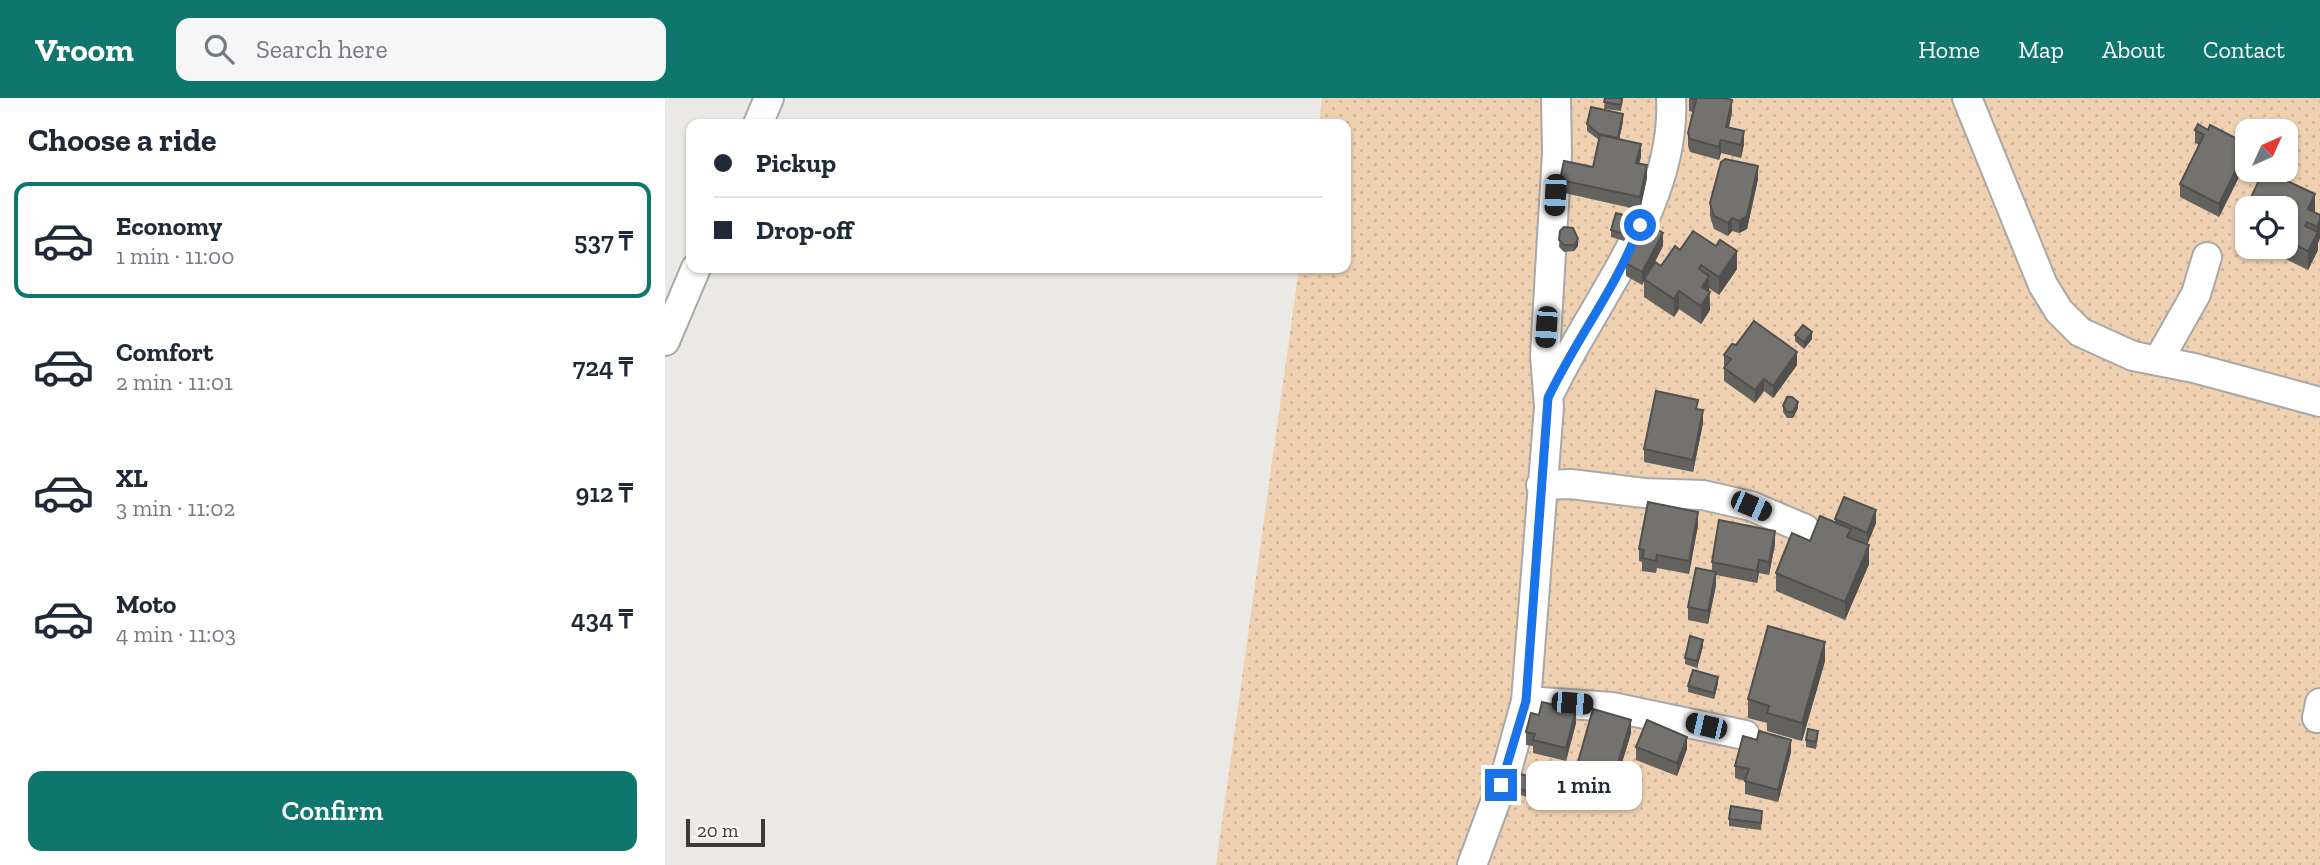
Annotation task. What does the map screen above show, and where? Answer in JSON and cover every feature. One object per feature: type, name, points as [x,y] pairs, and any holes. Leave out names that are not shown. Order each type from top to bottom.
[{"type":"street","points":[[760,119],[769,98]]},
{"type":"street","points":[[1472,865],[1507,770],[1526,701],[1548,398],[1545,355],[1557,153],[1556,98]]},
{"type":"street","points":[[1548,398],[1631,250],[1668,148],[1671,98]]},
{"type":"street","points":[[1967,98],[2043,285],[2059,311],[2080,332],[2133,356],[2320,402]]},
{"type":"street","points":[[2158,361],[2196,294],[2207,257]]},
{"type":"street","points":[[665,341],[694,273]]},
{"type":"street","points":[[1541,485],[1571,484],[1644,493],[1703,495],[1751,506],[1805,529]]},
{"type":"street","points":[[1526,701],[1612,707],[1745,735]]},
{"type":"shaded area","points":[[1322,98],[2320,98],[2320,865],[1216,865],[1298,273],[1351,273],[1351,119],[1320,119]]},
{"type":"building","points":[[1605,98],[1622,98],[1621,105],[1604,102]]},
{"type":"building","points":[[1690,98],[1732,100],[1726,127],[1744,131],[1741,145],[1721,140],[1719,147],[1690,139],[1688,133],[1696,100]]},
{"type":"building","points":[[1591,107],[1623,114],[1618,138],[1599,134],[1587,124]]},
{"type":"building","points":[[2198,124],[2208,130],[2210,125],[2235,138],[2235,172],[2219,204],[2180,184],[2204,135],[2195,130]]},
{"type":"building","points":[[1600,135],[1641,144],[1636,163],[1647,165],[1640,197],[1560,180],[1564,161],[1593,167]]},
{"type":"building","points":[[1725,159],[1758,166],[1747,216],[1739,221],[1732,218],[1728,223],[1714,216],[1710,203],[1721,162]]},
{"type":"building","points":[[2258,182],[2290,182],[2315,194],[2308,209],[2320,215],[2320,220],[2317,227],[2307,222],[2305,226],[2318,232],[2308,251],[2298,246],[2298,196],[2252,196]]},
{"type":"building","points":[[1616,213],[1630,217],[1624,234],[1611,230]]},
{"type":"building","points":[[1647,224],[1663,233],[1642,272],[1626,263]]},
{"type":"building","points":[[1564,227],[1573,228],[1578,239],[1574,245],[1564,245],[1559,240],[1560,231]]},
{"type":"building","points":[[1693,231],[1716,246],[1720,240],[1737,251],[1719,277],[1701,265],[1699,269],[1709,276],[1702,287],[1710,292],[1701,306],[1679,291],[1674,299],[1644,279],[1655,262],[1661,266],[1675,246],[1680,250]]},
{"type":"building","points":[[1754,321],[1797,352],[1773,386],[1764,379],[1755,390],[1724,368],[1731,359],[1724,355],[1732,344],[1736,345]]},
{"type":"building","points":[[1803,325],[1812,332],[1804,342],[1795,335]]},
{"type":"building","points":[[1656,391],[1698,400],[1696,409],[1703,410],[1693,460],[1644,449]]},
{"type":"building","points":[[1787,397],[1798,402],[1793,412],[1787,412],[1783,406]]},
{"type":"building","points":[[1844,497],[1876,510],[1867,533],[1835,519]]},
{"type":"building","points":[[1648,502],[1698,512],[1689,561],[1657,555],[1656,561],[1642,558],[1644,550],[1639,549]]},
{"type":"building","points":[[1820,516],[1851,529],[1847,537],[1869,545],[1845,602],[1776,573],[1792,533],[1810,541]]},
{"type":"building","points":[[1719,520],[1775,531],[1769,562],[1759,560],[1757,571],[1712,562]]},
{"type":"building","points":[[1696,568],[1716,572],[1708,611],[1688,607]]},
{"type":"building","points":[[1768,626],[1825,642],[1802,723],[1767,713],[1769,706],[1748,699]]},
{"type":"building","points":[[1690,636],[1703,640],[1697,661],[1685,658]]},
{"type":"building","points":[[1693,670],[1718,677],[1714,693],[1688,686]]},
{"type":"building","points":[[1542,702],[1576,710],[1566,748],[1533,740],[1535,734],[1526,732],[1531,713],[1539,715]]},
{"type":"building","points":[[1593,709],[1631,720],[1615,773],[1578,762]]},
{"type":"building","points":[[1647,720],[1687,737],[1677,763],[1636,747]]},
{"type":"building","points":[[1808,729],[1818,731],[1816,742],[1806,740]]},
{"type":"building","points":[[1759,731],[1791,740],[1778,790],[1745,781],[1749,769],[1735,766],[1743,736],[1757,740]]},
{"type":"building","points":[[1530,771],[1539,774],[1533,793],[1511,786],[1516,773],[1528,776]]},
{"type":"building","points":[[1731,806],[1762,811],[1761,823],[1729,819]]},
{"type":"route","points":[[1501,785],[1526,701],[1548,398],[1631,250],[1640,225]]}]
